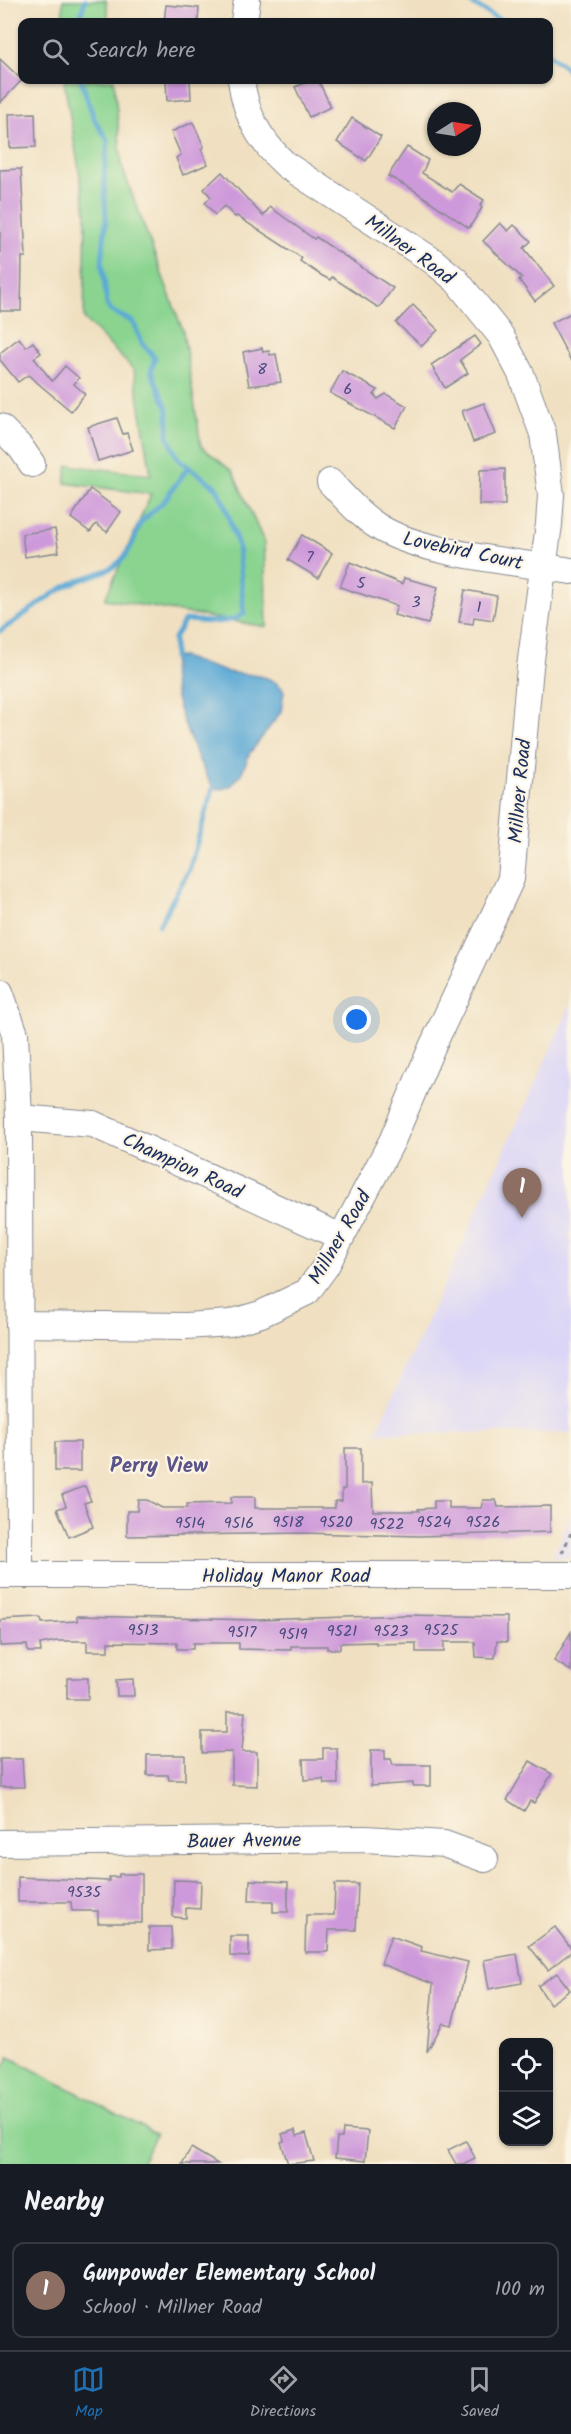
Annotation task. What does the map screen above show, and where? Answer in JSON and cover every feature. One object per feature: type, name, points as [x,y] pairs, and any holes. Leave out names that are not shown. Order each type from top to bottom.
[{"type":"street","points":[[245,18],[247,0]]},
{"type":"street","name":"Millner Road","points":[[19,1324],[186,1326],[230,1323],[261,1314],[307,1292],[326,1266],[392,1141],[432,1047],[511,879],[530,667],[551,495],[548,459],[534,406],[521,374],[501,336],[468,294],[440,267],[286,165],[266,147],[251,123],[242,84]]},
{"type":"street","points":[[0,427],[21,448],[32,464]]},
{"type":"street","name":"Lovebird Court","points":[[330,482],[356,510],[379,527],[400,538],[431,547],[571,571]]},
{"type":"street","points":[[0,992],[15,1034],[19,1118],[19,1324],[10,1575]]},
{"type":"street","name":"Champion Road","points":[[19,1118],[93,1124],[341,1237]]},
{"type":"street","name":"Holiday Manor Road","points":[[10,1575],[565,1567]]},
{"type":"street","name":"Bauer Avenue","points":[[0,1843],[366,1839],[444,1844],[484,1859]]},
{"type":"path","points":[[565,1567],[571,1533]]},
{"type":"shaded area","points":[[571,1004],[571,1433],[376,1433]]},
{"type":"shaded area","points":[[571,1514],[571,1557],[553,1557]]},
{"type":"green space","points":[[63,0],[106,0],[108,18],[63,18]]},
{"type":"green space","points":[[65,84],[114,84],[122,167],[183,331],[201,446],[233,472],[264,542],[267,627],[105,599],[151,494],[65,483],[68,465],[151,475],[134,370],[84,319],[86,212]]},
{"type":"green space","points":[[9,2057],[156,2134],[141,2164],[0,2164],[0,2074]]},
{"type":"water","points":[[182,657],[228,672],[266,678],[279,685],[284,691],[281,712],[250,753],[241,774],[231,786],[221,789],[213,788],[184,724],[172,672],[174,658]]},
{"type":"building","points":[[166,5],[199,8],[198,18],[164,18]]},
{"type":"building","points":[[0,59],[18,76],[18,84],[0,103]]},
{"type":"building","points":[[166,84],[190,84],[191,99],[167,101]]},
{"type":"building","points":[[302,84],[320,84],[331,107],[309,117],[295,87]]},
{"type":"building","points":[[35,113],[36,147],[10,148],[9,114]]},
{"type":"building","points":[[352,118],[381,137],[366,161],[337,142]]},
{"type":"building","points":[[193,122],[204,147],[201,149],[208,164],[183,175],[176,158],[181,155],[171,132]]},
{"type":"building","points":[[407,147],[428,160],[422,173],[452,192],[459,184],[484,200],[480,206],[482,208],[469,228],[412,189],[388,176]]},
{"type":"building","points":[[21,169],[26,257],[22,257],[21,311],[0,311],[0,170]]},
{"type":"building","points":[[222,172],[263,216],[270,207],[314,239],[316,237],[393,288],[379,308],[332,277],[330,280],[319,274],[300,261],[302,258],[237,216],[235,217],[224,206],[215,215],[205,203],[211,197],[204,189]]},
{"type":"building","points":[[500,223],[508,231],[514,225],[531,241],[524,248],[554,286],[535,301],[519,280],[522,278],[483,241]]},
{"type":"building","points":[[413,305],[438,330],[422,346],[396,323]]},
{"type":"building","points":[[571,313],[571,361],[551,323]]},
{"type":"building","points":[[475,336],[481,344],[460,360],[468,373],[445,388],[431,365]]},
{"type":"building","points":[[19,338],[26,347],[33,342],[41,353],[34,358],[52,381],[65,366],[79,378],[74,384],[85,394],[71,411],[28,375],[18,382],[0,360],[0,353]]},
{"type":"building","points":[[262,348],[263,352],[269,351],[270,355],[276,354],[281,382],[249,386],[243,352]]},
{"type":"building","points":[[342,371],[378,390],[374,395],[378,399],[386,394],[407,406],[395,428],[330,393]]},
{"type":"building","points":[[484,403],[496,434],[473,442],[462,411]]},
{"type":"building","points":[[117,418],[123,434],[127,433],[133,450],[98,461],[88,427]]},
{"type":"building","points":[[505,469],[505,505],[479,505],[480,470]]},
{"type":"building","points":[[90,489],[121,512],[107,532],[96,524],[90,532],[71,518]]},
{"type":"building","points":[[55,529],[59,552],[25,557],[22,534]]},
{"type":"building","points":[[302,535],[332,553],[318,578],[288,560]]},
{"type":"building","points":[[350,562],[402,584],[404,578],[438,587],[428,624],[394,615],[397,606],[340,587]]},
{"type":"building","points":[[465,590],[497,596],[493,620],[474,617],[473,624],[459,622]]},
{"type":"building","points":[[55,1442],[80,1442],[80,1471],[55,1471]]},
{"type":"building","points":[[345,1448],[361,1448],[361,1484],[372,1483],[373,1511],[419,1511],[418,1509],[434,1508],[434,1501],[449,1501],[449,1508],[481,1508],[483,1500],[496,1500],[498,1507],[550,1506],[550,1532],[419,1536],[302,1533],[127,1536],[127,1511],[137,1511],[138,1500],[147,1500],[162,1508],[187,1508],[187,1504],[231,1503],[231,1497],[255,1497],[255,1508],[335,1508],[335,1501],[342,1501],[342,1489],[345,1489]]},
{"type":"building","points":[[85,1486],[91,1501],[84,1503],[93,1527],[69,1537],[57,1509],[66,1506],[62,1495]]},
{"type":"building","points":[[406,1615],[507,1617],[507,1642],[497,1641],[495,1658],[476,1657],[475,1642],[444,1642],[444,1652],[416,1652],[416,1643],[376,1644],[376,1642],[340,1643],[340,1649],[327,1649],[327,1646],[291,1646],[291,1650],[239,1649],[239,1643],[193,1643],[193,1649],[177,1649],[177,1643],[108,1642],[108,1651],[87,1651],[87,1641],[57,1641],[40,1644],[41,1652],[28,1652],[27,1645],[0,1646],[0,1620],[41,1618],[42,1623],[77,1621],[77,1616],[257,1620]]},
{"type":"building","points":[[571,1632],[571,1671],[554,1661]]},
{"type":"building","points":[[67,1678],[88,1678],[88,1699],[67,1699]]},
{"type":"building","points":[[133,1679],[134,1696],[117,1696],[116,1680]]},
{"type":"building","points":[[227,1712],[245,1712],[242,1752],[257,1752],[257,1786],[232,1785],[232,1752],[202,1753],[202,1732],[227,1732]]},
{"type":"building","points":[[323,1748],[337,1748],[338,1784],[324,1784],[323,1779],[304,1780],[303,1759],[323,1759]]},
{"type":"building","points":[[371,1750],[385,1750],[385,1759],[391,1759],[393,1765],[431,1765],[431,1786],[413,1786],[413,1783],[371,1786]]},
{"type":"building","points":[[147,1755],[185,1755],[185,1780],[169,1780],[168,1775],[147,1775]]},
{"type":"building","points":[[0,1759],[22,1759],[24,1787],[0,1787]]},
{"type":"building","points":[[530,1761],[552,1774],[534,1803],[530,1801],[524,1811],[507,1800]]},
{"type":"building","points":[[119,1874],[142,1874],[142,1923],[98,1923],[98,1911],[72,1911],[71,1902],[18,1902],[18,1877],[109,1881],[109,1877],[119,1877]]},
{"type":"building","points":[[174,1880],[201,1881],[200,1909],[186,1908],[186,1918],[173,1917]]},
{"type":"building","points":[[250,1880],[288,1882],[288,1912],[273,1912],[273,1901],[249,1901]]},
{"type":"building","points":[[335,1884],[358,1884],[356,1930],[329,1930],[328,1952],[305,1952],[306,1915],[334,1915]]},
{"type":"building","points":[[149,1927],[171,1927],[172,1949],[149,1950]]},
{"type":"building","points":[[555,1927],[571,1948],[571,1952],[548,1970],[529,1946]]},
{"type":"building","points":[[230,1936],[249,1936],[249,1957],[230,1956]]},
{"type":"building","points":[[391,1936],[422,1947],[421,1951],[468,1962],[452,2025],[443,2023],[427,2052],[433,1984],[381,1964]]},
{"type":"building","points":[[517,1954],[522,1983],[489,1989],[484,1960]]},
{"type":"building","points":[[557,1973],[570,1990],[550,2004],[538,1986]]},
{"type":"building","points":[[343,2129],[368,2131],[365,2161],[335,2158],[337,2138],[342,2138]]},
{"type":"building","points":[[295,2130],[297,2136],[306,2133],[314,2161],[288,2164],[281,2142],[284,2141],[282,2134]]},
{"type":"building","points":[[466,2141],[475,2158],[463,2164],[456,2164],[448,2150]]},
{"type":"building","points":[[191,2148],[218,2164],[182,2164]]},
{"type":"waterway","points":[[80,18],[85,0]]},
{"type":"waterway","points":[[466,0],[496,18]]},
{"type":"waterway","points":[[553,58],[571,75]]},
{"type":"waterway","points":[[82,84],[94,119],[108,141],[104,177],[106,219],[102,262],[107,305],[111,311],[133,322],[142,343],[155,358],[151,371],[168,410],[168,436],[178,459],[216,487],[224,502],[238,546],[244,614],[223,621],[185,620],[174,638],[174,658]]},
{"type":"waterway","points":[[140,523],[164,501],[188,467]]},
{"type":"waterway","points":[[0,631],[61,589],[118,564],[132,543],[139,526]]},
{"type":"waterway","points":[[159,925],[189,870],[213,788]]},
{"type":"place","name":"Gunpowder Elementary School","points":[[522,1218]]},
{"type":"district","name":"Perry View","points":[[159,1465]]}]
